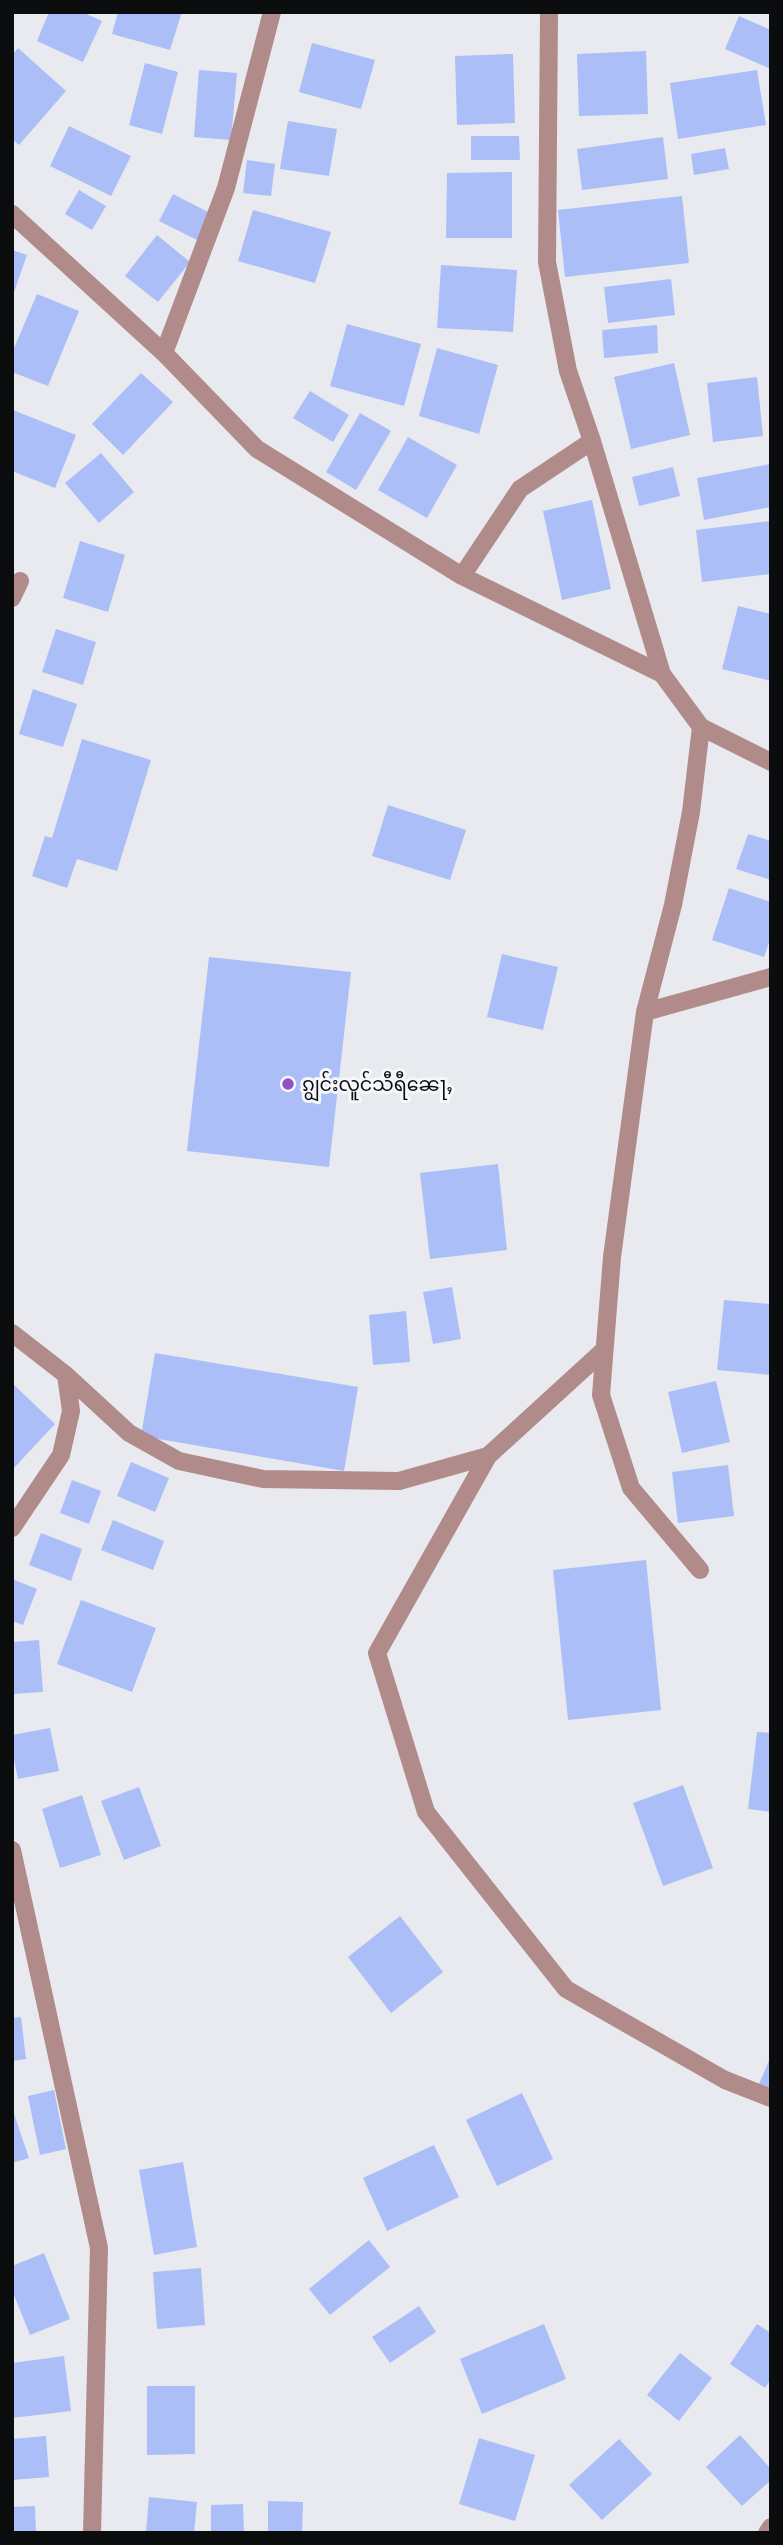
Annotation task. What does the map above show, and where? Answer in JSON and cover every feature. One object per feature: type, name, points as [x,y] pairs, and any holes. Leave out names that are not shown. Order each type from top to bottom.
[{"type":"street","points":[[164,353],[226,188],[272,12]]},
{"type":"street","points":[[549,12],[547,262],[568,371],[592,440],[662,674],[701,727],[771,762]]},
{"type":"street","points":[[12,214],[164,353],[257,449],[462,576],[662,674]]},
{"type":"street","points":[[462,576],[520,489],[592,440]]},
{"type":"street","points":[[12,598],[20,581]]},
{"type":"street","points":[[700,1570],[631,1488],[601,1395],[612,1257],[645,1012],[673,905],[691,813],[701,727]]},
{"type":"street","points":[[645,1012],[771,976]]},
{"type":"street","points":[[12,1333],[66,1375],[129,1433],[178,1461],[263,1479],[399,1481],[488,1456]]},
{"type":"street","points":[[603,1351],[488,1456],[377,1653],[426,1812],[566,1989],[725,2080],[771,2098]]},
{"type":"street","points":[[12,1528],[61,1455],[71,1411],[66,1375]]},
{"type":"street","points":[[12,1850],[100,2248],[92,2533]]},
{"type":"street","points":[[768,2533],[771,2527]]},
{"type":"building","points":[[49,12],[82,12],[102,21],[83,62],[37,41]]},
{"type":"building","points":[[118,12],[182,12],[170,50],[112,34]]},
{"type":"building","points":[[739,16],[771,30],[771,69],[725,49]]},
{"type":"building","points":[[312,43],[375,60],[361,109],[299,92]]},
{"type":"building","points":[[18,48],[66,91],[19,145],[12,139],[12,55]]},
{"type":"building","points":[[646,51],[648,114],[579,116],[577,54]]},
{"type":"building","points":[[513,54],[515,123],[457,125],[455,56]]},
{"type":"building","points":[[145,63],[178,72],[162,134],[129,125]]},
{"type":"building","points":[[199,70],[237,73],[231,140],[194,137]]},
{"type":"building","points":[[757,70],[766,125],[678,139],[670,83]]},
{"type":"building","points":[[288,121],[337,129],[329,176],[280,169]]},
{"type":"building","points":[[69,126],[131,156],[111,196],[50,166]]},
{"type":"building","points":[[471,136],[519,136],[520,160],[471,160]]},
{"type":"building","points":[[663,137],[668,179],[582,190],[577,149]]},
{"type":"building","points":[[725,148],[729,169],[694,175],[691,154]]},
{"type":"building","points":[[247,160],[275,164],[271,196],[243,193]]},
{"type":"building","points":[[512,172],[512,238],[446,238],[447,173]]},
{"type":"building","points":[[79,190],[106,206],[92,230],[65,214]]},
{"type":"building","points":[[173,194],[210,213],[197,240],[159,221]]},
{"type":"building","points":[[682,196],[689,263],[565,277],[558,210]]},
{"type":"building","points":[[253,210],[331,232],[315,283],[238,261]]},
{"type":"building","points":[[157,235],[190,262],[158,302],[125,276]]},
{"type":"building","points":[[12,250],[27,255],[13,295],[12,294]]},
{"type":"building","points":[[441,265],[517,270],[513,332],[437,328]]},
{"type":"building","points":[[671,279],[675,315],[608,323],[604,287]]},
{"type":"building","points":[[37,294],[79,311],[48,386],[12,372],[12,353]]},
{"type":"building","points":[[347,324],[421,344],[404,406],[330,386]]},
{"type":"building","points":[[657,325],[658,353],[604,358],[602,330]]},
{"type":"building","points":[[437,348],[498,365],[479,434],[419,416]]},
{"type":"building","points":[[674,363],[690,435],[631,449],[614,377]]},
{"type":"building","points":[[141,373],[173,402],[123,455],[92,424]]},
{"type":"building","points":[[757,377],[763,436],[713,442],[707,383]]},
{"type":"building","points":[[310,391],[349,415],[333,442],[293,418]]},
{"type":"building","points":[[13,410],[76,435],[55,488],[12,471]]},
{"type":"building","points":[[360,413],[391,431],[356,490],[326,472]]},
{"type":"building","points":[[408,437],[457,465],[427,518],[378,490]]},
{"type":"building","points":[[101,453],[134,492],[99,523],[65,483]]},
{"type":"building","points":[[770,464],[771,507],[704,520],[697,478]]},
{"type":"building","points":[[673,467],[680,496],[639,506],[632,477]]},
{"type":"building","points":[[592,500],[611,589],[562,600],[543,511]]},
{"type":"building","points":[[771,521],[771,574],[702,582],[696,530]]},
{"type":"building","points":[[80,541],[125,555],[108,612],[63,598]]},
{"type":"building","points":[[738,606],[771,614],[771,681],[722,669]]},
{"type":"building","points":[[56,629],[96,642],[83,685],[42,672]]},
{"type":"building","points":[[33,689],[77,704],[63,747],[19,734]]},
{"type":"building","points":[[82,739],[151,760],[117,871],[77,859],[67,888],[32,876],[45,836],[52,838]]},
{"type":"building","points":[[388,805],[466,830],[450,880],[372,856]]},
{"type":"building","points":[[748,834],[771,841],[771,880],[736,869]]},
{"type":"building","points":[[729,888],[771,902],[771,937],[764,957],[712,940]]},
{"type":"building","points":[[502,954],[558,967],[543,1030],[487,1017]]},
{"type":"building","points":[[209,957],[351,972],[329,1167],[187,1151]]},
{"type":"building","points":[[498,1164],[507,1250],[430,1259],[420,1173]]},
{"type":"building","points":[[452,1287],[461,1339],[433,1344],[423,1292]]},
{"type":"building","points":[[724,1300],[771,1304],[771,1375],[717,1370]]},
{"type":"building","points":[[406,1311],[410,1362],[373,1365],[369,1315]]},
{"type":"building","points":[[155,1353],[358,1387],[344,1471],[141,1436]]},
{"type":"building","points":[[716,1381],[730,1442],[682,1453],[668,1392]]},
{"type":"building","points":[[12,1383],[55,1424],[12,1470]]},
{"type":"building","points":[[131,1462],[169,1478],[155,1512],[117,1496]]},
{"type":"building","points":[[728,1465],[734,1516],[678,1523],[672,1472]]},
{"type":"building","points":[[72,1480],[101,1491],[89,1524],[60,1513]]},
{"type":"building","points":[[113,1520],[164,1541],[153,1570],[101,1550]]},
{"type":"building","points":[[41,1533],[82,1549],[71,1581],[29,1565]]},
{"type":"building","points":[[646,1560],[661,1710],[568,1720],[553,1570]]},
{"type":"building","points":[[12,1579],[37,1589],[23,1625],[12,1621]]},
{"type":"building","points":[[81,1600],[156,1628],[132,1692],[57,1664]]},
{"type":"building","points":[[39,1640],[43,1692],[12,1694],[12,1642]]},
{"type":"building","points":[[50,1728],[59,1771],[18,1779],[12,1735]]},
{"type":"building","points":[[757,1732],[771,1733],[771,1812],[748,1809]]},
{"type":"building","points":[[683,1785],[713,1868],[663,1886],[633,1803]]},
{"type":"building","points":[[139,1787],[161,1846],[124,1860],[101,1801]]},
{"type":"building","points":[[82,1795],[101,1855],[60,1868],[42,1809]]},
{"type":"building","points":[[400,1916],[443,1972],[391,2013],[348,1957]]},
{"type":"building","points":[[21,2017],[26,2059],[12,2061],[12,2018]]},
{"type":"building","points":[[771,2056],[771,2089],[759,2084]]},
{"type":"building","points":[[54,2090],[66,2149],[40,2155],[28,2096]]},
{"type":"building","points":[[522,2093],[553,2159],[497,2186],[466,2120]]},
{"type":"building","points":[[12,2108],[29,2158],[12,2163]]},
{"type":"building","points":[[434,2145],[459,2197],[387,2231],[363,2178]]},
{"type":"building","points":[[183,2162],[197,2247],[154,2255],[139,2170]]},
{"type":"building","points":[[369,2240],[390,2267],[330,2315],[309,2289]]},
{"type":"building","points":[[44,2253],[70,2319],[30,2335],[12,2290],[12,2266]]},
{"type":"building","points":[[201,2268],[205,2325],[157,2329],[153,2272]]},
{"type":"building","points":[[419,2306],[436,2332],[390,2363],[372,2337]]},
{"type":"building","points":[[544,2324],[566,2379],[482,2414],[460,2359]]},
{"type":"building","points":[[757,2324],[771,2333],[771,2379],[765,2388],[730,2364]]},
{"type":"building","points":[[680,2353],[712,2378],[679,2421],[647,2395]]},
{"type":"building","points":[[64,2356],[71,2411],[12,2418],[12,2363]]},
{"type":"building","points":[[147,2386],[195,2386],[195,2454],[147,2455]]},
{"type":"building","points":[[740,2435],[771,2469],[771,2480],[742,2506],[706,2467]]},
{"type":"building","points":[[46,2436],[49,2477],[12,2480],[12,2439]]},
{"type":"building","points":[[479,2438],[535,2455],[515,2521],[459,2504]]},
{"type":"building","points":[[619,2439],[652,2474],[602,2520],[569,2485]]},
{"type":"building","points":[[149,2497],[197,2502],[194,2533],[146,2533]]},
{"type":"building","points":[[268,2501],[303,2502],[302,2533],[268,2533]]},
{"type":"building","points":[[243,2504],[244,2533],[211,2533],[211,2505]]},
{"type":"building","points":[[35,2506],[36,2533],[12,2533],[12,2507]]},
{"type":"place","name":"ၵျွင်းလူင်သီရီၼေႃႇ","points":[[288,1084]]}]
